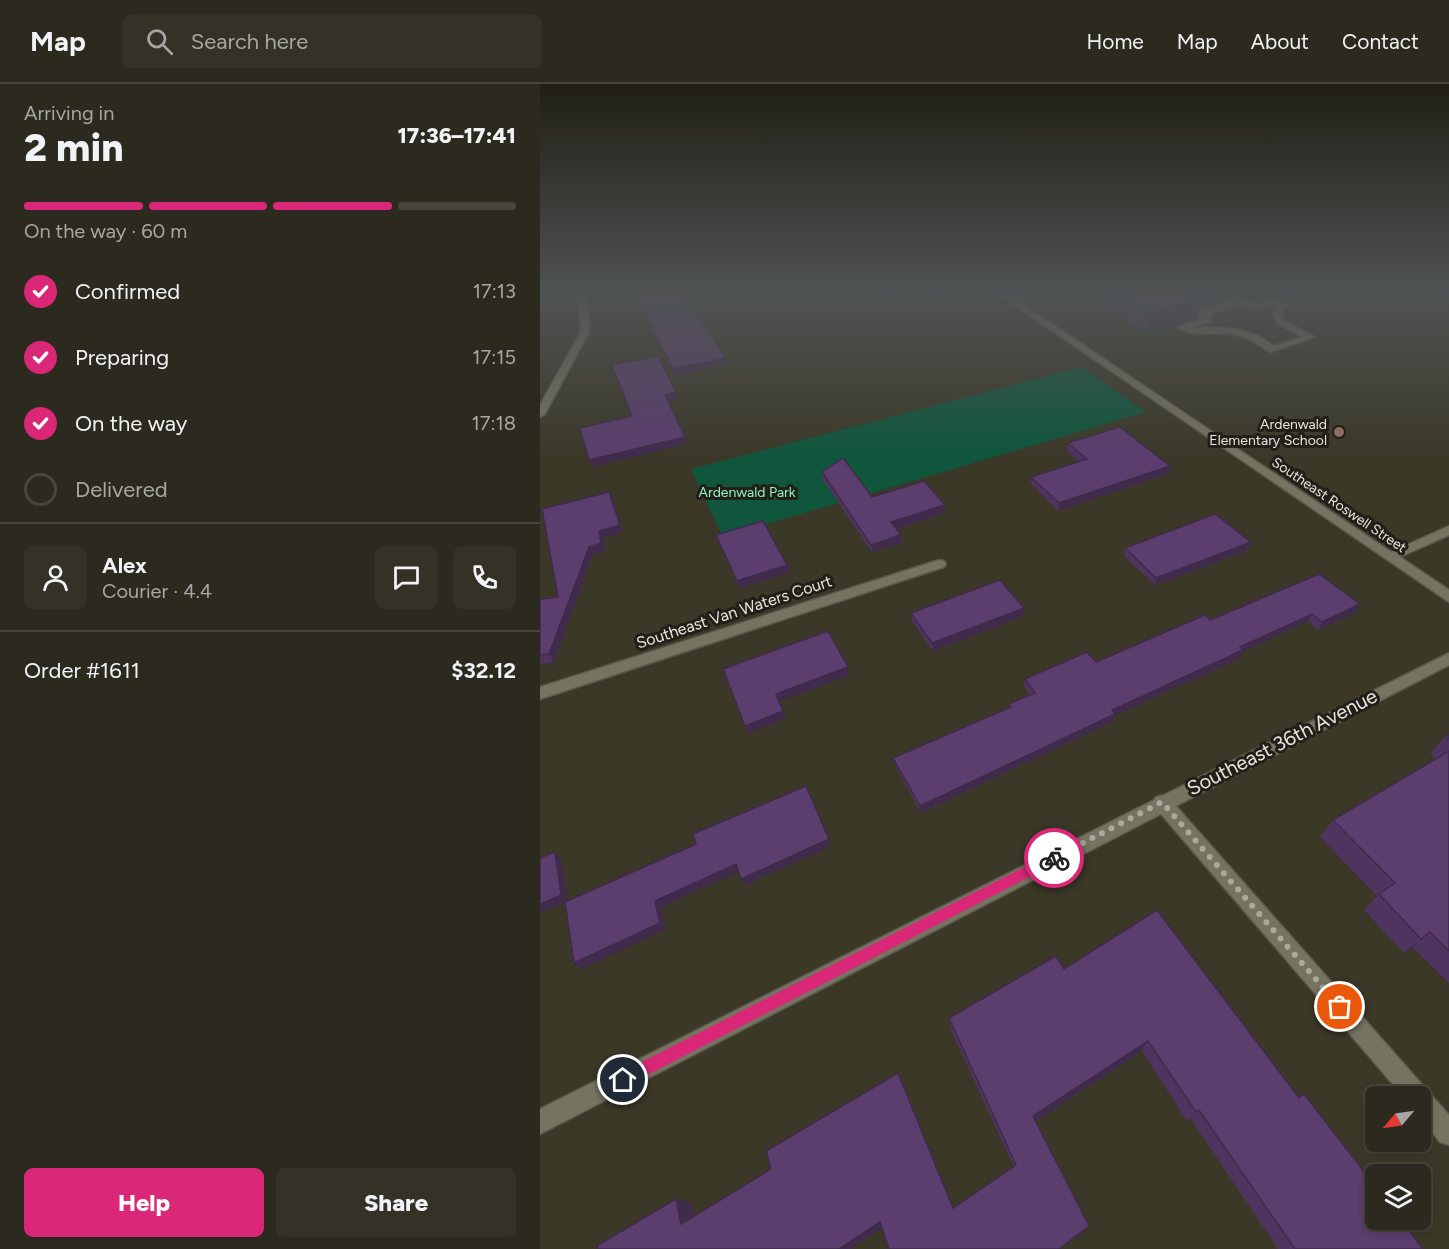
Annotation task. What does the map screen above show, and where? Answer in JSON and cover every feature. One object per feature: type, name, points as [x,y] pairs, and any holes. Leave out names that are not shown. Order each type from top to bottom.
[{"type":"street","points":[[540,414],[575,349]]},
{"type":"street","name":"Southeast Roswell Street","points":[[1084,349],[1449,597]]},
{"type":"street","points":[[1390,557],[1449,530]]},
{"type":"street","name":"Southeast Van Waters Court","points":[[540,693],[939,564]]},
{"type":"street","name":"Southeast 36th Avenue","points":[[540,1122],[1162,802],[1449,658]]},
{"type":"street","points":[[1162,802],[1409,1086]]},
{"type":"street","points":[[1431,1112],[1449,1132]]},
{"type":"green space","name":"Ardenwald Park","points":[[1082,367],[1146,412],[723,537],[691,469]]},
{"type":"building","points":[[663,349],[720,349],[726,358],[673,369]]},
{"type":"building","points":[[658,356],[676,392],[665,395],[685,437],[589,460],[580,428],[632,416],[612,365]]},
{"type":"building","points":[[1120,427],[1170,466],[1059,503],[1031,477],[1087,459],[1068,443]]},
{"type":"building","points":[[843,458],[872,497],[924,481],[945,505],[891,522],[901,535],[871,545],[822,472]]},
{"type":"building","points":[[609,492],[620,525],[599,531],[601,543],[589,547],[549,654],[540,655],[540,599],[558,597],[542,509]]},
{"type":"building","points":[[1215,514],[1251,542],[1156,578],[1125,548]]},
{"type":"building","points":[[763,521],[787,565],[737,581],[716,535]]},
{"type":"building","points":[[1319,574],[1360,604],[1322,622],[1312,614],[1240,647],[1243,650],[1112,710],[1115,714],[920,806],[893,758],[1011,707],[1009,704],[1035,693],[1025,679],[1087,652],[1096,662],[1205,615],[1210,620]]},
{"type":"building","points":[[1000,580],[1024,608],[932,643],[911,613]]},
{"type":"building","points":[[828,631],[848,667],[776,694],[783,711],[745,726],[723,669]]},
{"type":"building","points":[[1449,751],[1449,951],[1430,932],[1421,939],[1379,894],[1395,883],[1333,820]]},
{"type":"building","points":[[806,786],[829,839],[741,879],[736,864],[655,901],[660,923],[574,963],[565,902],[696,844],[693,834]]},
{"type":"building","points":[[555,852],[561,895],[540,904],[540,858]]},
{"type":"building","points":[[1157,910],[1299,1098],[1304,1094],[1365,1173],[1365,1230],[1409,1230],[1423,1249],[1295,1249],[1199,1110],[1196,1112],[1148,1041],[1033,1116],[1089,1226],[1059,1249],[889,1249],[880,1222],[839,1249],[598,1249],[598,1245],[676,1199],[681,1224],[771,1169],[766,1151],[898,1073],[953,1208],[1016,1165],[949,1018],[1056,956],[1064,969]]},
{"type":"way so far","points":[[1054,858],[1162,802],[1340,1007]]},
{"type":"place","name":"Ardenwald Elementary School","points":[[1339,432]]},
{"type":"route","points":[[623,1080],[1054,858]]}]
